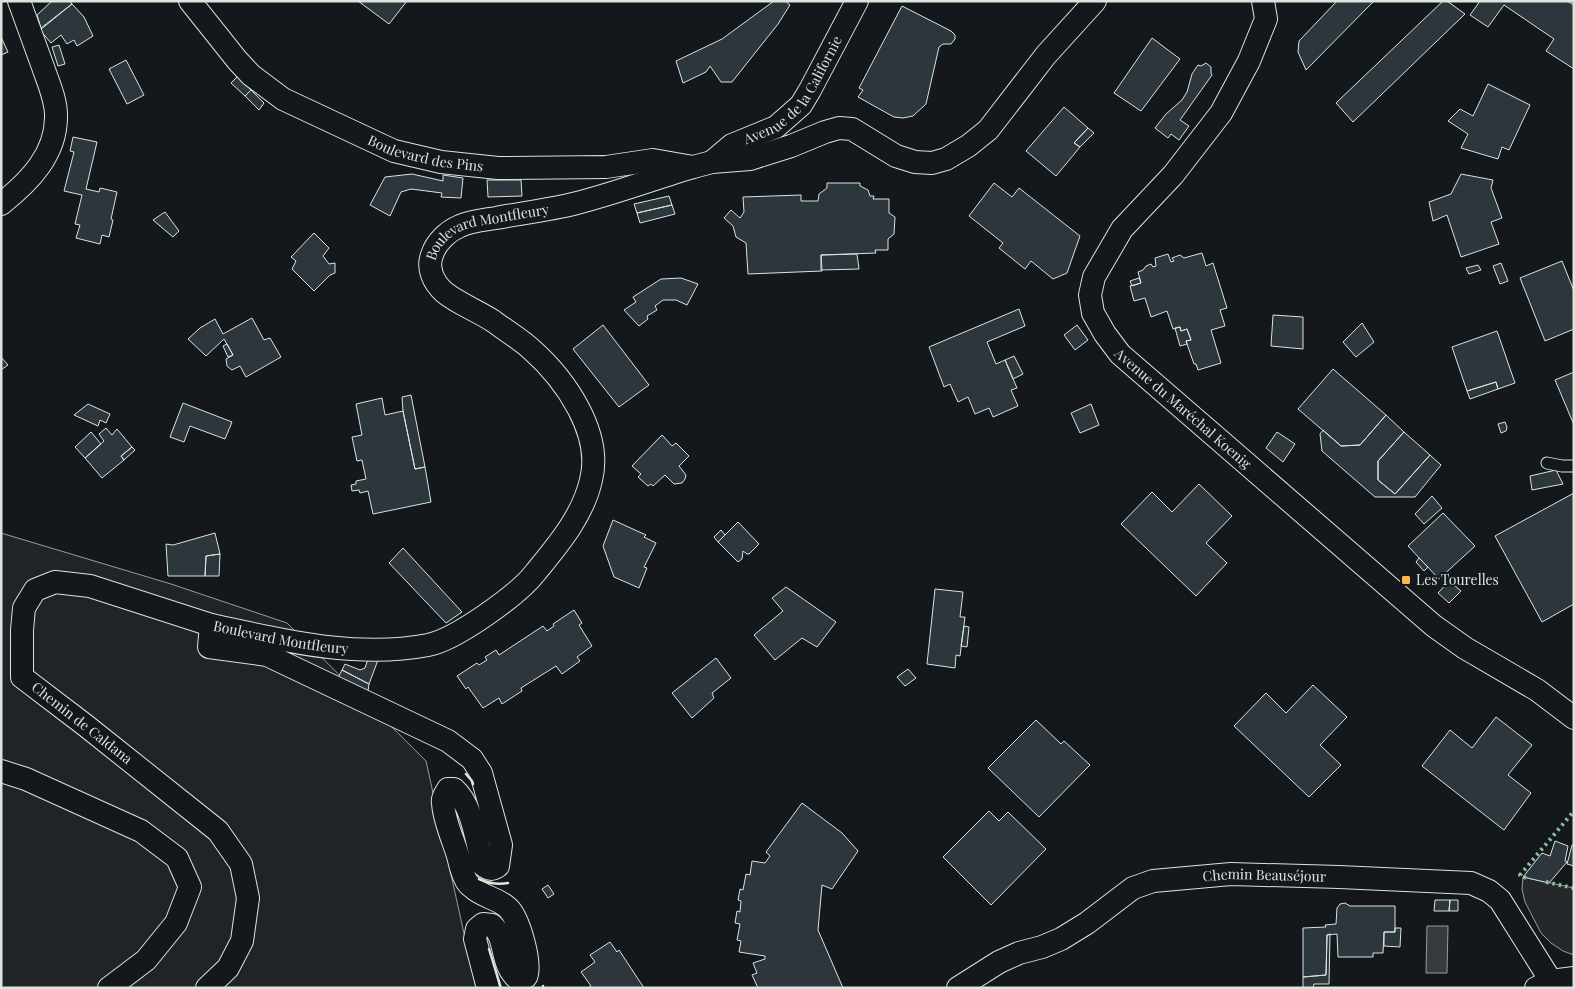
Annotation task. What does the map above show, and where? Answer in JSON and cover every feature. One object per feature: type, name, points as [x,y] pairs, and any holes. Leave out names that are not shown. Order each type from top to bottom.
[{"type":"street","points":[[1,204],[35,173],[48,152],[56,115],[51,89],[19,1]]},
{"type":"street","name":"Boulevard des Pins","points":[[190,1],[237,60],[266,87],[283,99],[394,151],[441,162],[498,168],[606,167],[653,160],[702,164]]},
{"type":"street","name":"Avenue de la Californie","points":[[702,164],[732,145],[776,126],[801,105],[857,1]]},
{"type":"street","points":[[702,164],[750,159],[839,128],[852,129],[896,156],[915,162],[932,164],[946,159],[968,146],[988,130],[1046,55],[1095,1]]},
{"type":"street","name":"Avenue du Maréchal Koenig","points":[[1263,1],[1266,19],[1249,61],[1221,113],[1172,175],[1122,229],[1094,277],[1090,295],[1094,313],[1105,334],[1120,354],[1434,626],[1465,648],[1537,690],[1574,718]]},
{"type":"street","name":"Boulevard Montfleury","points":[[488,988],[475,939],[477,929],[484,924],[492,925],[498,930],[508,967],[513,975],[519,980],[526,977],[529,971],[516,920],[510,909],[498,900],[471,887],[464,878],[442,802],[448,789],[454,789],[462,796],[467,806],[483,865],[488,869],[498,866],[501,845],[481,773],[472,759],[448,741],[267,655],[209,647],[212,624],[280,639],[330,647],[378,651],[408,649],[434,644],[456,635],[532,578],[574,520],[586,498],[592,480],[594,462],[589,434],[578,408],[557,376],[530,348],[493,322],[445,293],[436,283],[430,269],[431,256],[437,243],[460,226],[476,221],[573,204],[702,164]]},
{"type":"street","name":"Chemin de Caldana","points":[[208,988],[228,968],[242,942],[248,898],[241,864],[218,831],[22,677],[22,630],[24,608],[36,590],[55,582],[90,586],[212,624]]},
{"type":"street","points":[[1,771],[26,779],[141,831],[176,858],[190,887],[176,922],[146,960],[109,988]]},
{"type":"street","name":"Chemin Beauséjour","points":[[958,988],[999,962],[1061,939],[1087,923],[1133,888],[1153,881],[1231,874],[1471,883],[1490,891],[1500,900],[1543,984]]},
{"type":"street","points":[[1543,984],[1574,978]]},
{"type":"lane","points":[[1547,462],[1562,466],[1574,466]]},
{"type":"shaded area","points":[[1,533],[171,584],[287,623],[426,761],[476,988],[1,988]]},
{"type":"shaded area","points":[[1523,877],[1574,888],[1574,955],[1563,951],[1551,943],[1541,933],[1525,902],[1522,889]]},
{"type":"shaded area","points":[[1427,926],[1448,926],[1447,973],[1426,973]]},
{"type":"building","points":[[52,1],[70,1],[72,4],[41,28],[37,15]]},
{"type":"building","points":[[358,1],[407,1],[389,24]]},
{"type":"building","points":[[774,1],[785,1],[790,5],[778,24],[732,82],[721,82],[710,66],[706,72],[683,83],[676,61],[722,39]]},
{"type":"building","points":[[1337,1],[1374,1],[1306,70],[1298,52],[1299,41]]},
{"type":"building","points":[[1443,1],[1447,1],[1465,14],[1353,122],[1336,103]]},
{"type":"building","points":[[1480,1],[1567,1],[1574,5],[1574,69],[1546,51],[1554,39],[1504,5],[1488,27],[1470,15]]},
{"type":"building","points":[[72,4],[84,17],[93,36],[77,46],[74,40],[67,44],[61,35],[51,43],[40,30]]},
{"type":"building","points":[[902,6],[951,31],[955,35],[955,39],[951,44],[943,44],[939,47],[926,104],[913,116],[903,118],[894,117],[858,97],[863,90],[859,88]]},
{"type":"building","points":[[1,37],[8,52],[1,55]]},
{"type":"building","points":[[1152,38],[1180,59],[1141,111],[1114,93]]},
{"type":"building","points":[[59,45],[65,64],[58,66],[52,47]]},
{"type":"building","points":[[126,60],[144,95],[127,104],[109,69]]},
{"type":"building","points":[[1206,63],[1211,67],[1212,75],[1180,120],[1189,126],[1179,140],[1171,134],[1168,138],[1155,128],[1166,114],[1182,100],[1187,92],[1192,74],[1198,65],[1201,66]]},
{"type":"building","points":[[237,77],[251,90],[245,96],[231,83]]},
{"type":"building","points":[[1488,84],[1530,105],[1509,150],[1502,147],[1498,159],[1461,148],[1468,134],[1448,121],[1460,109],[1473,116]]},
{"type":"building","points":[[251,90],[264,103],[259,110],[245,96]]},
{"type":"building","points":[[1064,107],[1088,128],[1074,143],[1080,147],[1056,176],[1026,151]]},
{"type":"building","points":[[1088,128],[1094,133],[1080,147],[1074,143]]},
{"type":"building","points":[[73,137],[97,142],[86,189],[99,192],[100,188],[117,192],[109,237],[102,235],[100,244],[76,238],[80,225],[75,224],[82,195],[64,191],[74,152],[70,151]]},
{"type":"building","points":[[412,174],[443,181],[443,175],[463,178],[461,198],[441,197],[442,193],[411,189],[401,192],[390,216],[370,205],[385,177]]},
{"type":"building","points":[[1461,174],[1493,180],[1491,188],[1502,218],[1491,222],[1499,244],[1461,257],[1447,215],[1433,221],[1429,202],[1451,194]]},
{"type":"building","points":[[487,180],[521,180],[522,196],[488,197]]},
{"type":"building","points":[[827,183],[860,183],[860,186],[868,190],[870,196],[874,196],[873,199],[889,199],[889,213],[895,217],[894,234],[888,239],[888,250],[875,250],[876,253],[821,255],[822,271],[748,274],[746,243],[736,237],[733,226],[724,218],[731,210],[740,218],[744,212],[743,197],[801,195],[801,201],[818,201],[819,194],[827,188]]},
{"type":"building","points":[[994,183],[1012,197],[1019,188],[1080,236],[1067,273],[1053,279],[1031,261],[1025,269],[999,248],[1003,243],[969,216]]},
{"type":"building","points":[[669,196],[672,205],[637,213],[634,204]]},
{"type":"building","points":[[672,205],[675,214],[640,223],[637,213]]},
{"type":"building","points":[[165,212],[179,231],[173,237],[153,220]]},
{"type":"building","points":[[314,233],[329,248],[323,256],[329,264],[335,263],[335,273],[330,275],[314,291],[292,269],[296,261],[291,257]]},
{"type":"building","points":[[1202,253],[1206,266],[1213,263],[1227,308],[1220,310],[1225,326],[1211,330],[1221,363],[1198,370],[1186,341],[1191,340],[1187,329],[1181,331],[1180,327],[1173,329],[1167,311],[1151,317],[1145,298],[1134,301],[1130,286],[1141,283],[1138,272],[1151,264],[1153,267],[1156,266],[1155,258],[1168,254],[1171,262],[1174,261],[1172,258],[1180,255],[1184,258]]},
{"type":"building","points":[[857,254],[859,269],[821,270],[821,255]]},
{"type":"building","points":[[1562,261],[1574,291],[1574,329],[1545,341],[1520,278]]},
{"type":"building","points":[[1501,263],[1508,281],[1500,284],[1493,266]]},
{"type":"building","points":[[1478,265],[1481,270],[1469,274],[1466,268]]},
{"type":"building","points":[[681,278],[698,284],[687,305],[676,300],[663,300],[655,306],[657,310],[647,316],[648,319],[639,326],[624,310],[636,302],[633,297],[661,279]]},
{"type":"building","points":[[1139,278],[1141,283],[1132,286],[1130,281]]},
{"type":"building","points":[[1019,309],[1025,326],[987,342],[996,364],[1005,360],[1017,388],[1011,390],[1018,406],[993,417],[989,408],[975,414],[968,397],[958,402],[950,384],[944,387],[929,347]]},
{"type":"building","points":[[1273,315],[1303,317],[1303,349],[1271,346]]},
{"type":"building","points":[[252,318],[264,340],[270,338],[281,357],[246,377],[240,366],[232,370],[227,366],[226,359],[233,355],[224,339],[206,356],[188,339],[200,328],[215,319],[223,334]]},
{"type":"building","points":[[1362,323],[1374,342],[1356,357],[1343,342]]},
{"type":"building","points":[[603,325],[649,385],[619,407],[573,349]]},
{"type":"building","points":[[1077,325],[1088,340],[1075,350],[1064,335]]},
{"type":"building","points":[[1180,327],[1181,331],[1187,329],[1191,340],[1186,341],[1187,344],[1180,346],[1175,328]]},
{"type":"building","points":[[1497,331],[1515,383],[1498,389],[1496,382],[1467,391],[1452,347]]},
{"type":"building","points":[[227,344],[233,355],[228,357],[223,346]]},
{"type":"building","points":[[1014,356],[1023,374],[1013,379],[1005,360]]},
{"type":"building","points":[[1,357],[8,365],[1,370]]},
{"type":"building","points":[[1333,369],[1386,415],[1360,445],[1341,446],[1298,409]]},
{"type":"building","points":[[1574,372],[1574,425],[1555,380]]},
{"type":"building","points":[[1496,382],[1498,389],[1470,399],[1467,391]]},
{"type":"building","points":[[411,395],[425,467],[415,469],[403,411],[402,397]]},
{"type":"building","points":[[382,398],[385,415],[403,411],[415,469],[425,467],[431,502],[373,514],[368,491],[360,493],[359,490],[352,491],[351,485],[356,484],[356,481],[366,479],[362,460],[357,461],[352,437],[362,435],[356,404]]},
{"type":"building","points":[[183,403],[232,422],[225,439],[190,426],[184,442],[170,437]]},
{"type":"building","points":[[88,404],[110,414],[106,423],[100,420],[98,426],[74,415]]},
{"type":"building","points":[[1091,404],[1099,425],[1080,433],[1071,413]]},
{"type":"building","points":[[1386,415],[1404,432],[1378,461],[1378,480],[1395,494],[1430,455],[1441,465],[1415,497],[1375,497],[1322,451],[1320,434],[1323,430],[1341,446],[1360,445]]},
{"type":"building","points":[[1505,422],[1506,431],[1501,433],[1498,424]]},
{"type":"building","points":[[106,428],[112,435],[117,429],[132,447],[121,456],[124,460],[102,478],[85,458],[104,441],[99,434]]},
{"type":"building","points":[[91,432],[101,444],[85,458],[75,447]]},
{"type":"building","points":[[1277,432],[1295,444],[1283,462],[1266,448]]},
{"type":"building","points":[[1404,432],[1430,455],[1395,494],[1378,480],[1378,461]]},
{"type":"building","points":[[662,435],[672,446],[676,443],[689,456],[679,466],[686,475],[685,479],[682,483],[674,484],[665,475],[653,486],[651,484],[648,486],[638,477],[641,474],[632,466]]},
{"type":"building","points":[[132,447],[135,450],[124,460],[121,456]]},
{"type":"building","points":[[1556,470],[1563,484],[1532,490],[1530,476]]},
{"type":"building","points":[[1199,484],[1232,516],[1206,543],[1227,563],[1196,596],[1121,524],[1152,492],[1172,512]]},
{"type":"building","points":[[1574,493],[1574,604],[1542,622],[1495,536]]},
{"type":"building","points":[[1432,496],[1442,508],[1424,524],[1415,514]]},
{"type":"building","points":[[1443,513],[1475,546],[1439,579],[1408,546]]},
{"type":"building","points":[[613,520],[646,535],[644,537],[656,543],[644,567],[647,568],[639,588],[614,577],[603,546]]},
{"type":"building","points":[[738,522],[759,544],[749,554],[743,551],[742,559],[738,562],[718,542]]},
{"type":"building","points":[[721,530],[725,535],[718,542],[714,537]]},
{"type":"building","points":[[215,533],[220,554],[206,556],[205,576],[168,576],[166,544],[173,545]]},
{"type":"building","points":[[403,548],[462,612],[446,623],[389,563]]},
{"type":"building","points":[[220,554],[219,576],[205,576],[206,556]]},
{"type":"building","points":[[1419,558],[1428,567],[1424,571],[1416,562]]},
{"type":"building","points":[[1449,581],[1461,591],[1449,603],[1438,593]]},
{"type":"building","points":[[786,587],[836,622],[817,647],[802,638],[775,660],[754,635],[783,611],[772,598]]},
{"type":"building","points":[[935,589],[963,592],[960,617],[965,617],[960,656],[956,655],[955,668],[927,664]]},
{"type":"building","points":[[574,610],[582,623],[579,625],[592,646],[577,657],[580,661],[562,674],[556,666],[521,688],[522,691],[502,704],[499,698],[483,708],[468,687],[466,689],[457,676],[477,663],[479,665],[487,660],[485,657],[496,650],[499,655],[543,626],[547,631],[554,626],[553,624]]},
{"type":"building","points":[[964,626],[969,627],[967,647],[961,646]]},
{"type":"building","points":[[716,658],[731,678],[712,693],[714,698],[692,718],[672,693]]},
{"type":"building","points":[[368,659],[378,660],[369,684],[342,670],[345,664],[360,670],[365,668]]},
{"type":"building","points":[[908,669],[916,678],[905,686],[897,677]]},
{"type":"building","points":[[342,670],[369,684],[368,691],[338,678]]},
{"type":"building","points":[[1313,685],[1347,717],[1320,745],[1341,765],[1309,797],[1234,726],[1266,693],[1286,713]]},
{"type":"building","points":[[1496,717],[1532,745],[1508,775],[1531,793],[1504,830],[1422,766],[1450,730],[1472,748]]},
{"type":"building","points":[[1036,720],[1061,744],[1064,741],[1090,765],[1039,817],[988,768]]},
{"type":"building","points":[[802,803],[842,833],[858,851],[832,889],[822,885],[818,930],[843,988],[758,988],[752,975],[757,973],[753,963],[765,959],[765,956],[739,952],[741,941],[737,940],[740,924],[735,923],[737,911],[740,912],[741,901],[738,900],[740,889],[743,890],[746,874],[750,875],[752,861],[765,863],[770,856],[766,852]]},
{"type":"building","points":[[989,811],[999,821],[1008,812],[1046,849],[991,905],[943,857]]},
{"type":"building","points":[[1555,841],[1568,846],[1565,861],[1567,862],[1549,883],[1523,877],[1542,853],[1550,856]]},
{"type":"building","points":[[1572,845],[1574,845],[1574,866],[1567,864]]},
{"type":"building","points":[[548,885],[554,894],[548,898],[542,889]]},
{"type":"building","points":[[1435,900],[1450,900],[1449,911],[1434,911]]},
{"type":"building","points":[[1450,900],[1458,900],[1458,911],[1449,911]]},
{"type":"building","points":[[1345,903],[1350,906],[1395,906],[1395,932],[1384,932],[1383,953],[1373,953],[1373,957],[1338,957],[1337,934],[1327,935],[1326,975],[1303,977],[1303,928],[1326,927],[1325,925],[1336,924],[1337,908],[1340,904]]},
{"type":"building","points":[[1395,928],[1401,928],[1400,947],[1384,946],[1384,932],[1395,932]]},
{"type":"building","points":[[1330,934],[1329,984],[1314,984],[1313,988],[1303,988],[1303,977],[1326,975],[1327,935]]},
{"type":"building","points":[[610,942],[617,952],[619,950],[644,988],[588,988],[591,986],[581,972],[595,962],[590,955]]},
{"type":"hedge","points":[[1526,878],[1520,875],[1574,811]]},
{"type":"hedge","points":[[1546,882],[1574,888]]},
{"type":"wall","points":[[466,774],[473,784]]},
{"type":"wall","points":[[479,879],[493,883],[508,883]]},
{"type":"wall","points":[[489,949],[501,988]]},
{"type":"place","name":"Les Tourelles","points":[[1406,580]]}]
